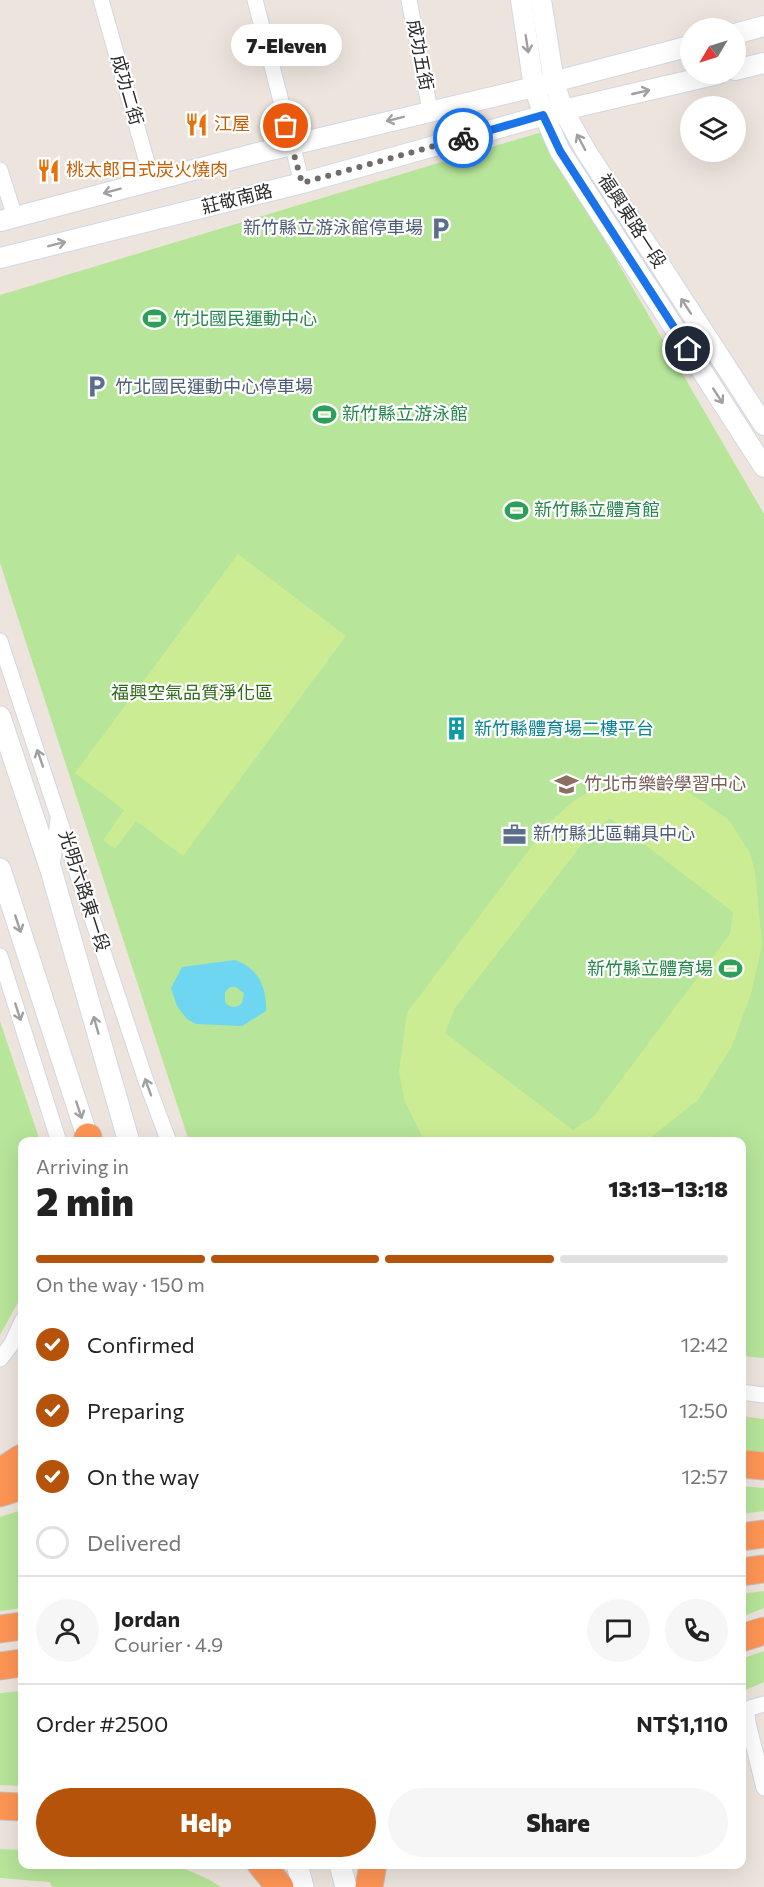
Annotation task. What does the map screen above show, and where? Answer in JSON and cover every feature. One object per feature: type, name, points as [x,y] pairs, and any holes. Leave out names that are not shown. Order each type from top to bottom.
[{"type":"highway","points":[[0,1472],[18,1461]]},
{"type":"highway","points":[[746,1464],[764,1466]]},
{"type":"highway","points":[[0,1493],[18,1487]]},
{"type":"highway","points":[[746,1537],[764,1534]]},
{"type":"highway","points":[[746,1571],[764,1569]]},
{"type":"highway","points":[[0,1629],[18,1627]]},
{"type":"highway","points":[[746,1636],[764,1631]]},
{"type":"highway","points":[[0,1666],[18,1664]]},
{"type":"highway","points":[[0,1806],[18,1807]]},
{"type":"highway","points":[[265,1869],[280,1887]]},
{"type":"highway","points":[[369,1887],[372,1869]]},
{"type":"main road","name":"光明六路東一段","points":[[0,717],[51,870],[128,1137]]},
{"type":"main road","points":[[0,869],[87,1137]]},
{"type":"main road","points":[[298,1869],[303,1887]]},
{"type":"main road","points":[[341,1869],[346,1887]]},
{"type":"street","name":"成功二街","points":[[101,0],[152,180]]},
{"type":"street","points":[[255,0],[302,183]]},
{"type":"street","name":"成功五街","points":[[409,0],[430,110]]},
{"type":"street","name":"福興東路一段","points":[[520,0],[534,87],[543,115],[560,151],[764,467]]},
{"type":"street","name":"福興東路一段","points":[[542,0],[554,82],[563,110],[586,151],[764,425]]},
{"type":"street","points":[[746,31],[764,26]]},
{"type":"street","points":[[0,170],[7,219],[291,144],[534,87],[680,49]]},
{"type":"street","points":[[746,67],[764,63]]},
{"type":"street","name":"莊敬南路","points":[[0,258],[302,183],[543,115],[680,83]]},
{"type":"street","name":"光明六路東一段","points":[[0,641],[145,1078],[167,1137]]},
{"type":"street","points":[[51,870],[58,814]]},
{"type":"street","points":[[0,956],[57,1137]]},
{"type":"street","points":[[0,1359],[11,1345],[18,1330]]},
{"type":"street","points":[[746,1393],[764,1395]]},
{"type":"street","points":[[757,1706],[747,1713],[764,1788]]},
{"type":"green space","name":"福興空氣品質淨化區","points":[[542,132],[764,514],[764,1358],[746,1356],[746,1137],[188,1137],[0,563],[0,295]]},
{"type":"green space","name":"福興空氣品質淨化區","points":[[238,554],[346,636],[183,856],[136,821],[115,849],[103,840],[124,810],[75,773]]},
{"type":"green space","name":"新竹縣立體育場","points":[[661,784],[687,791],[729,820],[750,853],[755,872],[762,944],[751,994],[731,1048],[698,1100],[651,1137],[423,1137],[404,1099],[399,1071],[407,1013],[549,823],[570,804],[587,793],[618,786]],"holes":[[[610,818],[733,912],[730,934],[594,1116],[573,1130],[445,1033],[455,1008],[590,834]]]},
{"type":"green space","points":[[0,1021],[39,1137],[18,1137],[18,1302],[0,1335]]},
{"type":"green space","points":[[746,1417],[764,1419],[764,1454],[746,1452]]},
{"type":"green space","points":[[746,1486],[764,1488],[764,1511],[746,1513]]},
{"type":"green space","points":[[18,1511],[18,1609],[0,1611],[0,1517]]},
{"type":"green space","points":[[764,1591],[764,1608],[746,1615],[746,1593]]},
{"type":"green space","points":[[764,1651],[764,1682],[746,1690],[746,1657]]},
{"type":"green space","points":[[18,1691],[18,1786],[0,1785],[0,1693]]},
{"type":"green space","points":[[0,1849],[18,1850],[18,1869],[185,1869],[221,1887],[52,1887],[50,1882],[0,1878]]},
{"type":"water","points":[[235,960],[243,964],[255,973],[263,986],[266,1011],[242,1026],[196,1024],[187,1019],[177,1006],[171,988],[182,967]],"holes":[[[230,987],[236,987],[244,993],[242,1003],[238,1006],[229,1006],[225,1002],[225,992]]]},
{"type":"way so far","points":[[286,126],[302,183],[463,138]]},
{"type":"place","name":"江屋","points":[[196,124]]},
{"type":"place","name":"7-Eleven","points":[[286,126]]},
{"type":"place","name":"桃太郎日式炭火燒肉","points":[[48,170]]},
{"type":"place","name":"新竹縣立游泳館停車場","points":[[441,228]]},
{"type":"place","name":"竹北國民運動中心","points":[[155,319]]},
{"type":"place","name":"竹北國民運動中心停車場","points":[[97,387]]},
{"type":"place","name":"新竹縣立游泳館","points":[[324,414]]},
{"type":"place","name":"新竹縣立體育館","points":[[516,510]]},
{"type":"place","name":"新竹縣體育場二樓平台","points":[[456,729]]},
{"type":"place","name":"竹北市樂齡學習中心","points":[[566,784]]},
{"type":"place","name":"新竹縣北區輔具中心","points":[[515,834]]},
{"type":"place","name":"新竹縣立體育場","points":[[731,969]]},
{"type":"route","points":[[463,138],[543,115],[560,151],[688,349]]}]
